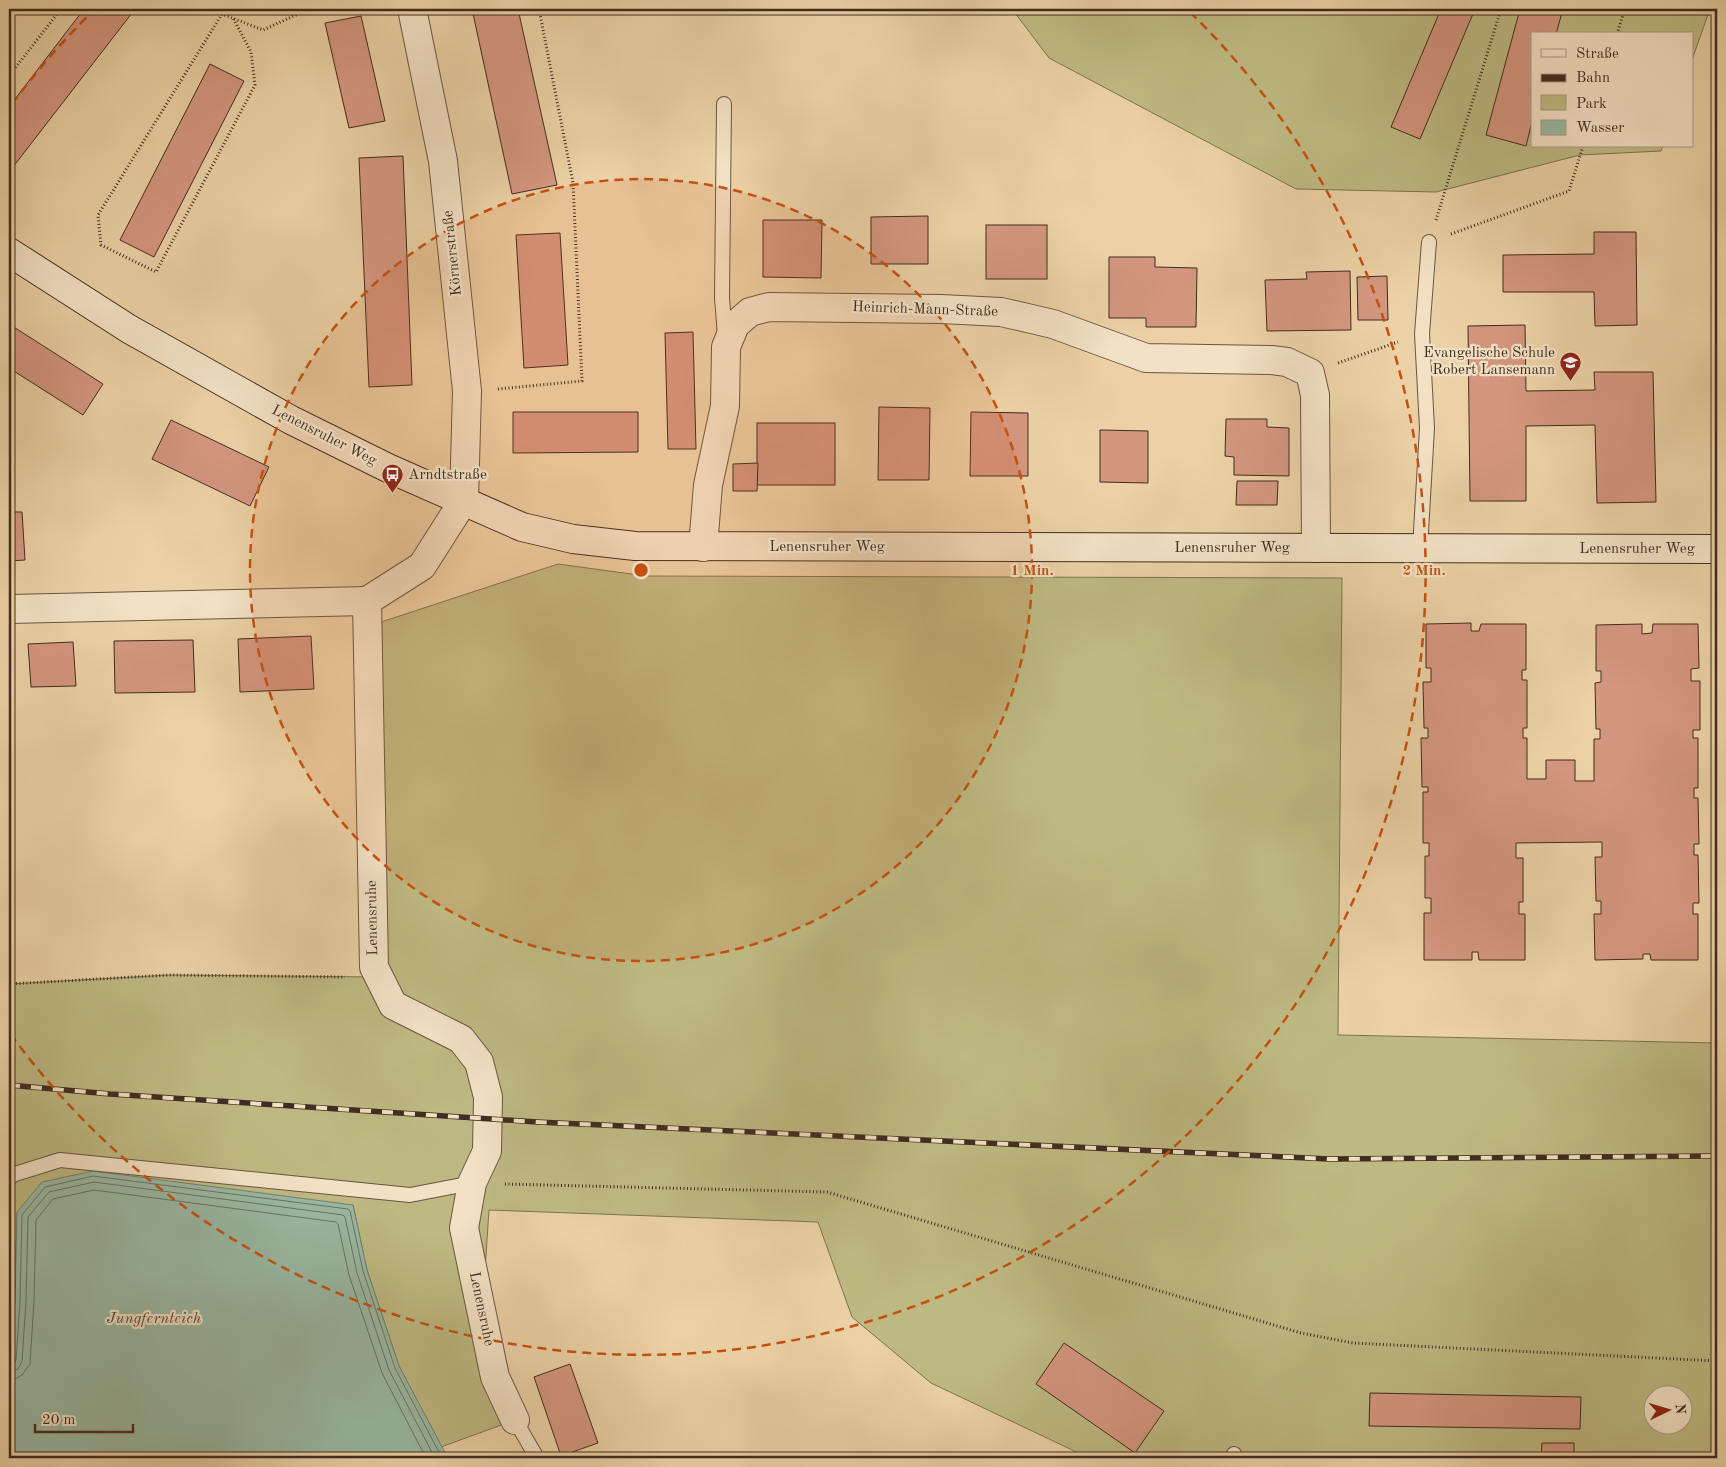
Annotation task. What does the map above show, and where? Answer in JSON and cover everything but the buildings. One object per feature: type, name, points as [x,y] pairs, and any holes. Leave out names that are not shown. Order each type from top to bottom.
[{"type":"street","name":"Körnerstraße","points":[[412,9],[443,161],[467,391],[464,500]]},
{"type":"street","name":"Lenensruher Weg","points":[[9,252],[129,329],[258,402],[388,468],[522,527],[573,539],[635,546],[703,547],[1717,549]]},
{"type":"street","name":"Heinrich-Mann-Straße","points":[[703,547],[708,485],[725,406],[726,347],[735,325],[750,312],[769,307],[941,309],[1001,312],[1053,324],[1146,358],[1271,360],[1287,362],[1310,373]]},
{"type":"street","points":[[1310,373],[1315,394],[1316,548]]},
{"type":"street","points":[[9,609],[367,601],[422,566],[464,500]]},
{"type":"street","name":"Lenensruhe","points":[[367,601],[374,967],[393,1005],[461,1039],[479,1062],[488,1097],[486,1151],[472,1183],[464,1228],[495,1377],[515,1420]]},
{"type":"lane","points":[[724,104],[722,298],[726,347]]},
{"type":"lane","points":[[1420,548],[1427,428],[1422,334],[1429,242]]},
{"type":"lane","points":[[9,1178],[15,1174],[60,1160],[410,1195],[472,1183]]},
{"type":"lane","name":"Lenensruhe","points":[[515,1420],[537,1458]]},
{"type":"path","points":[[9,76],[61,9]]},
{"type":"path","points":[[216,9],[222,14],[263,30],[309,9]]},
{"type":"path","points":[[467,391],[582,381],[573,183],[539,9]]},
{"type":"path","points":[[1429,242],[1501,9]]},
{"type":"path","points":[[1619,32],[1625,9]]},
{"type":"path","points":[[222,14],[98,215],[100,245],[156,272],[255,85],[251,52],[233,18]]},
{"type":"path","points":[[1429,242],[1569,191],[1582,148]]},
{"type":"path","points":[[9,183],[14,187],[9,192]]},
{"type":"path","points":[[1310,373],[1422,334]]},
{"type":"path","points":[[9,984],[169,975],[378,977]]},
{"type":"path","points":[[472,1183],[828,1192],[1301,1333],[1336,1340],[1354,1343],[1717,1361]]},
{"type":"green space","points":[[1012,9],[1710,9],[1694,54],[1694,32],[1531,32],[1531,148],[1662,148],[1661,151],[1580,155],[1436,192],[1296,189],[1049,58]]},
{"type":"green space","points":[[558,564],[646,576],[1342,578],[1338,1035],[1717,1043],[1717,1458],[1089,1458],[931,1383],[852,1317],[818,1222],[489,1210],[485,1270],[515,1420],[441,1447],[399,1366],[367,1270],[353,1205],[17,1212],[15,1301],[9,1396],[9,984],[169,975],[378,977],[378,623]]},
{"type":"water","name":"Jungfernteich","points":[[93,1171],[353,1205],[367,1270],[399,1366],[448,1458],[9,1458],[9,1396],[15,1301],[17,1212],[42,1182]]},
{"type":"railway","points":[[9,1085],[110,1094],[537,1122],[1329,1159],[1717,1156]]},
{"type":"place","name":"Evangelische Schule Robert Lansemann","points":[[1571,381]]},
{"type":"place","name":"Arndtstraße","points":[[392,494]]}]
